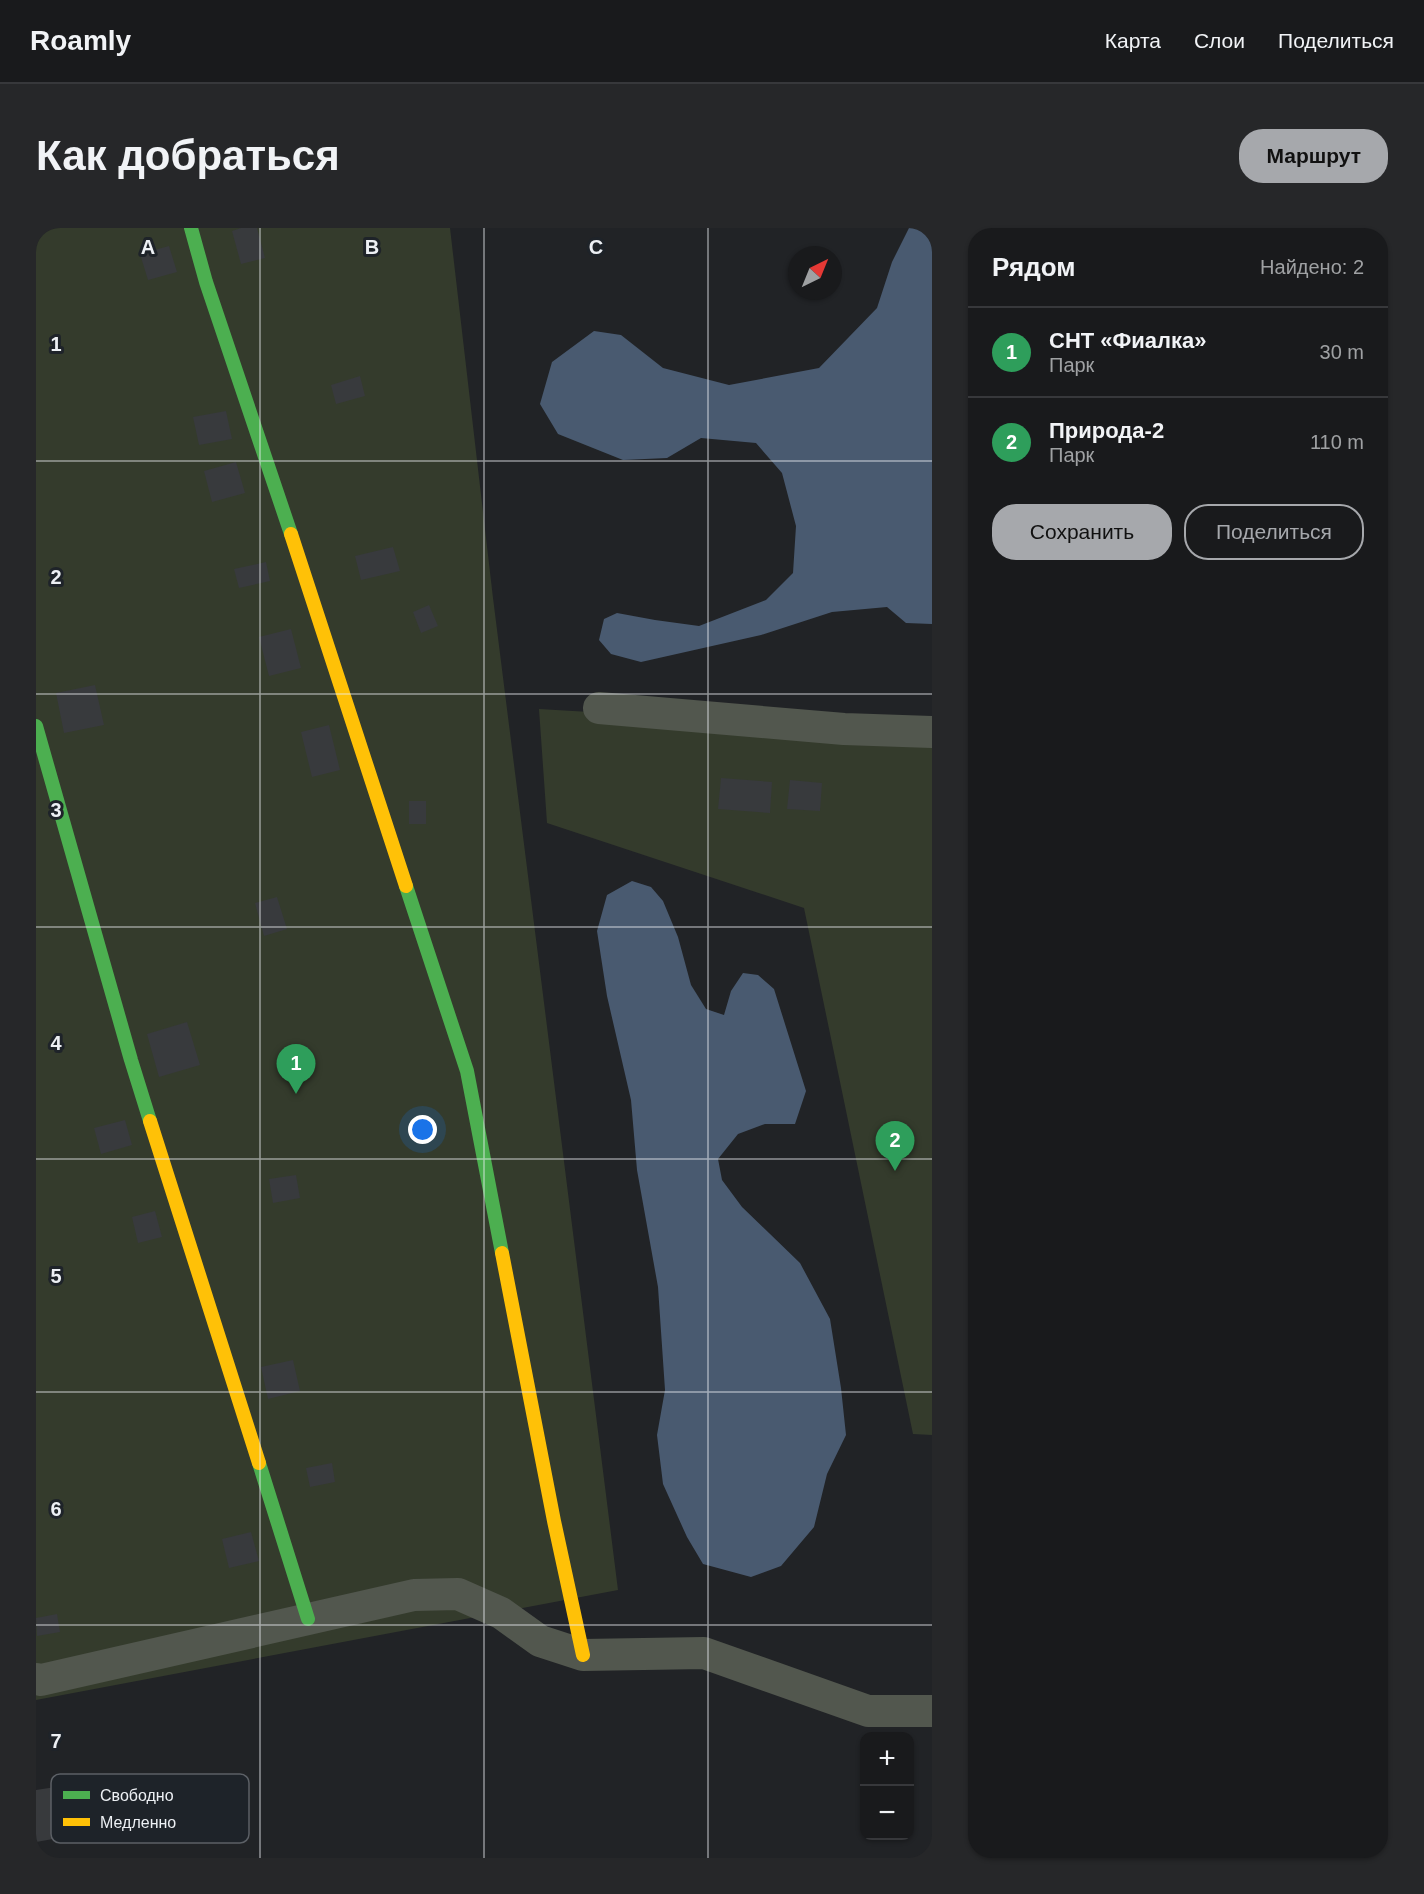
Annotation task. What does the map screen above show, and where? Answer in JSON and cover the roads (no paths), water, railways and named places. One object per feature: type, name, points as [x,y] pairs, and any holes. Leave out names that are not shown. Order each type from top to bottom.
[{"type":"street","points":[[191,228],[206,282],[467,1071],[554,1521],[583,1655]]},
{"type":"street","points":[[599,708],[844,729],[932,732]]},
{"type":"street","points":[[36,726],[131,1060],[308,1619]]},
{"type":"street","points":[[36,1679],[41,1680],[414,1596],[458,1594],[501,1613],[540,1641],[583,1655],[704,1653],[868,1711],[932,1711]]},
{"type":"water","points":[[909,228],[932,228],[932,624],[906,623],[887,607],[832,612],[761,635],[641,662],[611,654],[599,640],[604,619],[617,613],[699,626],[766,600],[793,573],[796,526],[782,473],[756,443],[701,438],[667,458],[623,460],[558,434],[540,404],[552,362],[594,331],[621,335],[663,368],[729,385],[819,368],[877,308],[892,262]]},
{"type":"water","points":[[632,881],[651,887],[663,901],[678,937],[691,985],[706,1009],[724,1015],[731,991],[743,973],[758,975],[774,989],[806,1091],[795,1124],[765,1124],[738,1134],[718,1159],[722,1180],[742,1207],[800,1263],[830,1319],[846,1435],[827,1474],[814,1527],[781,1566],[751,1577],[703,1564],[687,1537],[663,1484],[657,1435],[665,1390],[658,1287],[637,1170],[631,1100],[607,996],[597,931],[607,895]]},
{"type":"place","name":"СНТ «Фиалка»","points":[[296,1094]]},
{"type":"place","name":"Природа-2","points":[[895,1171]]}]
